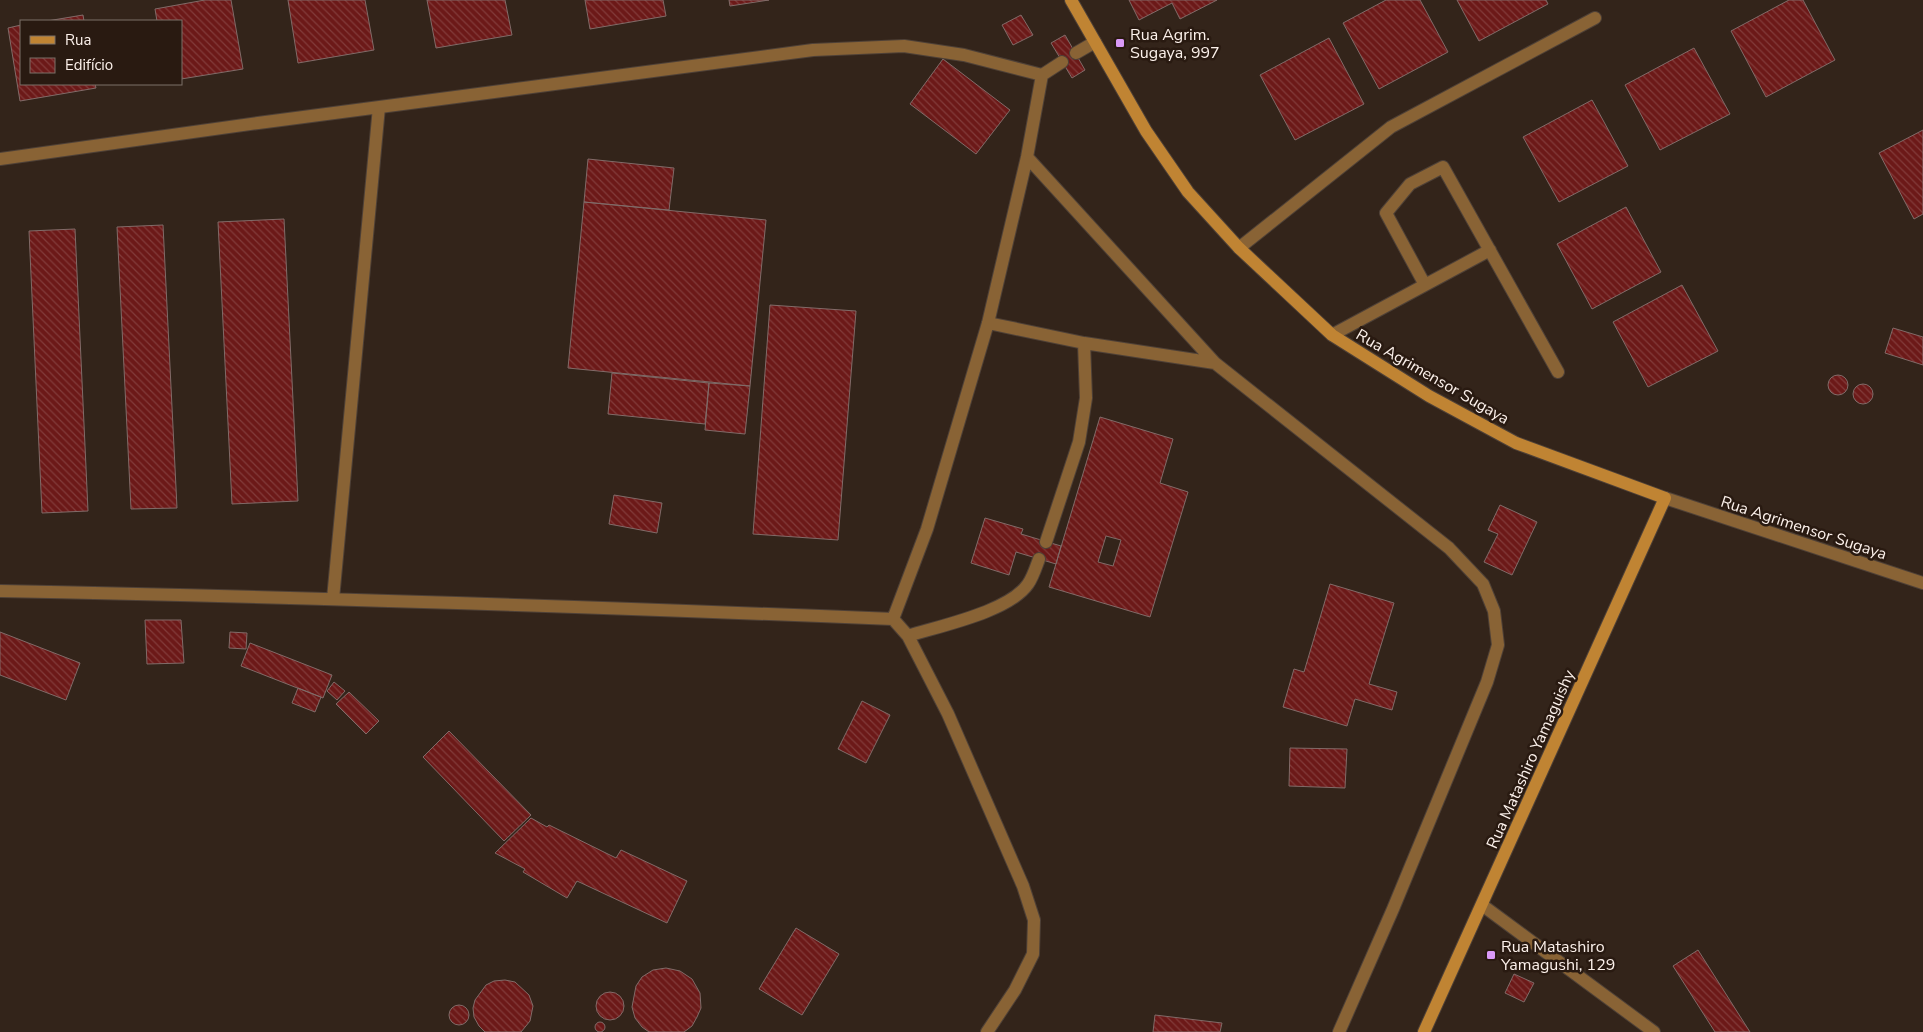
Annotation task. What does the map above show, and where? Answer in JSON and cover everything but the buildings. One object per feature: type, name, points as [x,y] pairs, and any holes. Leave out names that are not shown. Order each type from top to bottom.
[{"type":"main road","name":"Rua Agrimensor Sugaya","points":[[1071,0],[1146,131],[1188,192],[1240,248],[1332,334],[1429,396],[1516,443],[1665,498]]},
{"type":"main road","name":"Rua Matashiro Yamaguishy","points":[[1424,1032],[1665,498]]},
{"type":"street","points":[[1240,248],[1391,127],[1595,18]]},
{"type":"street","points":[[1076,53],[1095,42]]},
{"type":"street","points":[[0,159],[813,50],[904,46],[964,54],[1042,74],[1062,62]]},
{"type":"street","points":[[894,619],[927,529],[988,323],[1027,157],[1042,74]]},
{"type":"street","points":[[333,599],[379,107]]},
{"type":"street","points":[[1027,157],[1216,363],[1449,548],[1484,584],[1494,610],[1498,645],[1487,682],[1393,909],[1339,1032]]},
{"type":"street","points":[[1425,285],[1386,213],[1410,184],[1443,167],[1558,372]]},
{"type":"street","points":[[1332,334],[1490,250]]},
{"type":"street","points":[[988,323],[1084,343],[1216,363]]},
{"type":"street","points":[[1046,542],[1079,442],[1086,398],[1084,343]]},
{"type":"street","name":"Rua Agrimensor Sugaya","points":[[1665,498],[1923,583]]},
{"type":"street","points":[[908,636],[1004,604],[1028,584],[1039,559]]},
{"type":"street","points":[[0,591],[333,599],[894,619],[908,636],[948,714],[1023,886],[1034,920],[1033,954],[1015,990],[988,1032]]},
{"type":"street","points":[[1482,906],[1654,1032]]},
{"type":"place","name":"Rua Agrim. Sugaya, 997","points":[[1120,43]]},
{"type":"place","name":"Rua Matashiro Yamagushi, 129","points":[[1491,955]]}]
